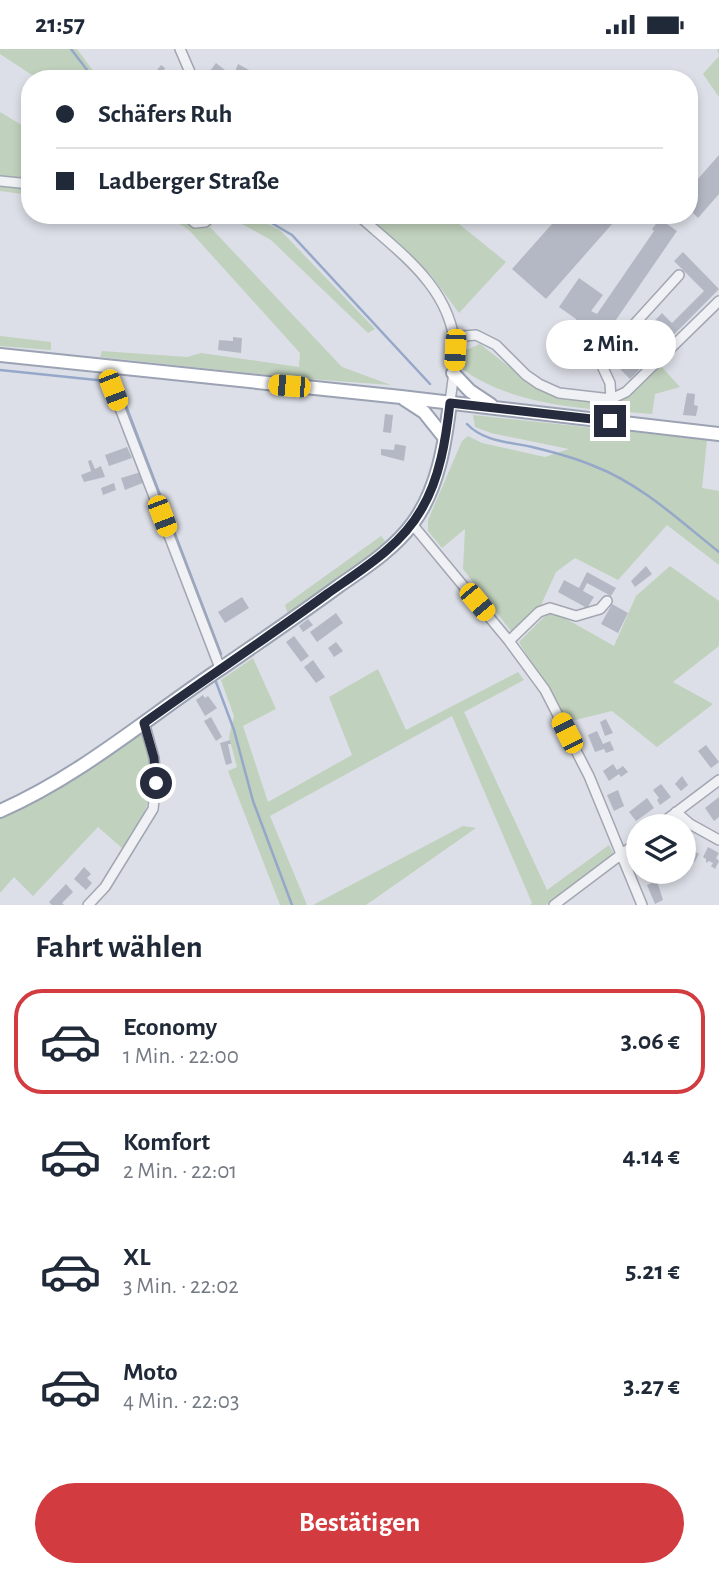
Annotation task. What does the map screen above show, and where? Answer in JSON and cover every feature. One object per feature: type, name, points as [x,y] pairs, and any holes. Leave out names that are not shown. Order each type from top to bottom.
[{"type":"main road","points":[[0,355],[719,434]]},
{"type":"main road","points":[[453,373],[470,391],[498,408]]},
{"type":"main road","points":[[401,397],[424,412],[444,437]]},
{"type":"main road","points":[[0,811],[61,780],[278,630],[388,549],[412,524],[430,493],[436,476],[450,403]]},
{"type":"street","points":[[180,49],[188,70]]},
{"type":"street","points":[[0,181],[21,183]]},
{"type":"street","points":[[368,224],[425,276],[448,313],[453,337],[450,403]]},
{"type":"street","points":[[611,399],[610,383],[603,369],[609,352],[679,275]]},
{"type":"street","points":[[453,337],[476,335],[496,345],[526,375],[559,393],[611,399],[626,392],[719,301]]},
{"type":"street","points":[[107,366],[113,390],[220,668]]},
{"type":"street","points":[[412,524],[509,641],[545,690],[589,775],[642,905]]},
{"type":"street","points":[[509,641],[539,612],[551,608],[576,616],[600,609],[607,601]]},
{"type":"street","points":[[88,905],[105,887],[153,809],[156,783],[154,758],[144,723]]},
{"type":"street","points":[[673,814],[719,780]]},
{"type":"street","points":[[676,812],[690,824],[719,840]]},
{"type":"street","points":[[554,905],[626,850]]},
{"type":"green space","points":[[0,49],[77,49],[92,70],[24,70],[0,54]]},
{"type":"green space","points":[[719,56],[719,97],[703,74]]},
{"type":"green space","points":[[0,112],[21,125],[21,194],[0,191]]},
{"type":"green space","points":[[179,224],[212,224],[210,227],[342,367],[391,385],[296,378],[100,357],[102,351],[187,357],[201,353],[299,367],[300,353],[189,230]]},
{"type":"green space","points":[[242,224],[268,224],[280,230],[375,329],[368,333],[271,240]]},
{"type":"green space","points":[[375,224],[459,224],[506,262],[459,313],[431,275]]},
{"type":"green space","points":[[0,336],[51,342],[51,350],[0,346]]},
{"type":"green space","points":[[480,344],[537,386],[571,400],[613,404],[632,391],[660,365],[680,387],[655,394],[652,414],[529,399],[483,382],[462,369],[466,350]]},
{"type":"green space","points":[[473,415],[707,440],[702,488],[719,491],[719,565],[667,525],[618,580],[575,558],[556,572],[541,605],[511,631],[463,569],[465,529],[442,548],[428,531],[428,520],[462,441],[468,436],[482,443],[545,457],[569,449],[491,433],[475,427]]},
{"type":"green space","points":[[381,536],[387,543],[288,614],[285,605]]},
{"type":"green space","points":[[670,566],[719,601],[719,646],[673,682],[713,704],[657,747],[612,711],[567,722],[519,642],[544,617],[554,612],[614,646],[636,596]]},
{"type":"green space","points":[[253,658],[276,709],[243,726],[268,802],[352,755],[329,697],[378,669],[406,730],[518,672],[524,680],[464,712],[547,890],[609,845],[614,854],[546,905],[530,905],[532,903],[452,716],[270,816],[307,905],[280,905],[228,771],[237,767],[229,737],[234,716],[221,680]]},
{"type":"green space","points":[[142,732],[149,765],[149,793],[141,820],[122,848],[98,827],[33,896],[14,877],[0,893],[0,817]]},
{"type":"green space","points":[[463,826],[476,828],[366,905],[313,905]]},
{"type":"building","points":[[216,63],[225,70],[211,70]]},
{"type":"building","points":[[238,64],[249,70],[236,70]]},
{"type":"building","points":[[719,155],[719,194],[698,218],[698,179]]},
{"type":"building","points":[[552,224],[612,224],[546,299],[512,269]]},
{"type":"building","points":[[656,224],[667,224],[677,231],[609,330],[611,331],[606,339],[603,337],[600,342],[576,326],[576,319],[559,307],[579,278],[603,295],[591,311],[597,314],[654,231],[652,229]]},
{"type":"building","points":[[683,252],[719,289],[630,379],[614,363],[662,313],[672,323],[704,291],[674,261]]},
{"type":"building","points":[[233,337],[242,338],[241,353],[218,350],[219,340],[233,341]]},
{"type":"building","points":[[584,338],[597,347],[590,356],[578,347]]},
{"type":"building","points":[[687,393],[695,394],[694,405],[698,406],[696,416],[683,415]]},
{"type":"building","points":[[385,414],[393,415],[391,433],[383,432]]},
{"type":"building","points":[[395,444],[406,446],[404,461],[381,455],[381,449],[394,450]]},
{"type":"building","points":[[127,447],[132,458],[109,466],[105,455]]},
{"type":"building","points":[[91,460],[95,469],[101,466],[105,477],[84,482],[81,475],[91,471],[88,461]]},
{"type":"building","points":[[141,472],[145,482],[125,490],[121,478]]},
{"type":"building","points":[[114,483],[116,490],[103,495],[101,488]]},
{"type":"building","points":[[646,566],[652,574],[635,587],[631,581]]},
{"type":"building","points":[[587,572],[616,588],[611,596],[587,583],[583,591],[594,597],[587,608],[558,592],[564,580],[579,588]]},
{"type":"building","points":[[242,597],[249,608],[225,623],[218,612]]},
{"type":"building","points":[[612,604],[628,613],[618,633],[601,624]]},
{"type":"building","points":[[336,613],[343,623],[317,642],[310,632]]},
{"type":"building","points":[[308,619],[313,625],[303,632],[299,626]]},
{"type":"building","points":[[294,636],[309,656],[301,662],[286,642]]},
{"type":"building","points":[[336,642],[343,651],[334,657],[328,648]]},
{"type":"building","points":[[313,660],[325,677],[316,683],[304,667]]},
{"type":"building","points":[[203,695],[205,698],[208,696],[217,708],[205,716],[196,700]]},
{"type":"building","points":[[211,717],[222,737],[216,741],[204,721]]},
{"type":"building","points":[[606,719],[613,733],[605,736],[600,722]]},
{"type":"building","points":[[597,731],[603,744],[610,741],[614,750],[606,753],[604,749],[595,752],[588,735]]},
{"type":"building","points":[[230,740],[231,744],[228,744],[232,763],[226,765],[220,743]]},
{"type":"building","points":[[706,745],[719,762],[711,768],[698,751]]},
{"type":"building","points":[[613,764],[617,770],[623,766],[628,772],[609,781],[603,771]]},
{"type":"building","points":[[682,776],[688,785],[681,791],[675,784]]},
{"type":"building","points":[[661,784],[671,797],[660,805],[653,790]]},
{"type":"building","points":[[618,790],[624,806],[614,811],[607,795]]},
{"type":"building","points":[[719,797],[719,817],[714,821],[705,808]]},
{"type":"building","points":[[647,798],[654,808],[646,814],[629,812]]},
{"type":"building","points":[[708,847],[719,853],[715,869],[711,866],[713,863],[706,863],[703,857]]},
{"type":"building","points":[[84,867],[91,874],[87,878],[92,883],[86,890],[74,879]]},
{"type":"building","points":[[66,884],[73,892],[62,903],[64,905],[52,905],[49,902]]},
{"type":"building","points":[[658,884],[663,900],[655,904],[647,885]]},
{"type":"waterway","points":[[71,49],[87,70]]},
{"type":"waterway","points":[[273,224],[292,235],[430,384]]},
{"type":"waterway","points":[[0,370],[106,381]]},
{"type":"waterway","points":[[118,385],[221,654]]},
{"type":"waterway","points":[[467,424],[489,438],[564,455],[611,474],[660,504],[719,552]]},
{"type":"waterway","points":[[216,682],[234,730],[253,801],[292,905]]},
{"type":"route","points":[[156,783],[154,758],[144,723],[355,575],[401,537],[430,493],[436,476],[450,403],[610,421]]}]
